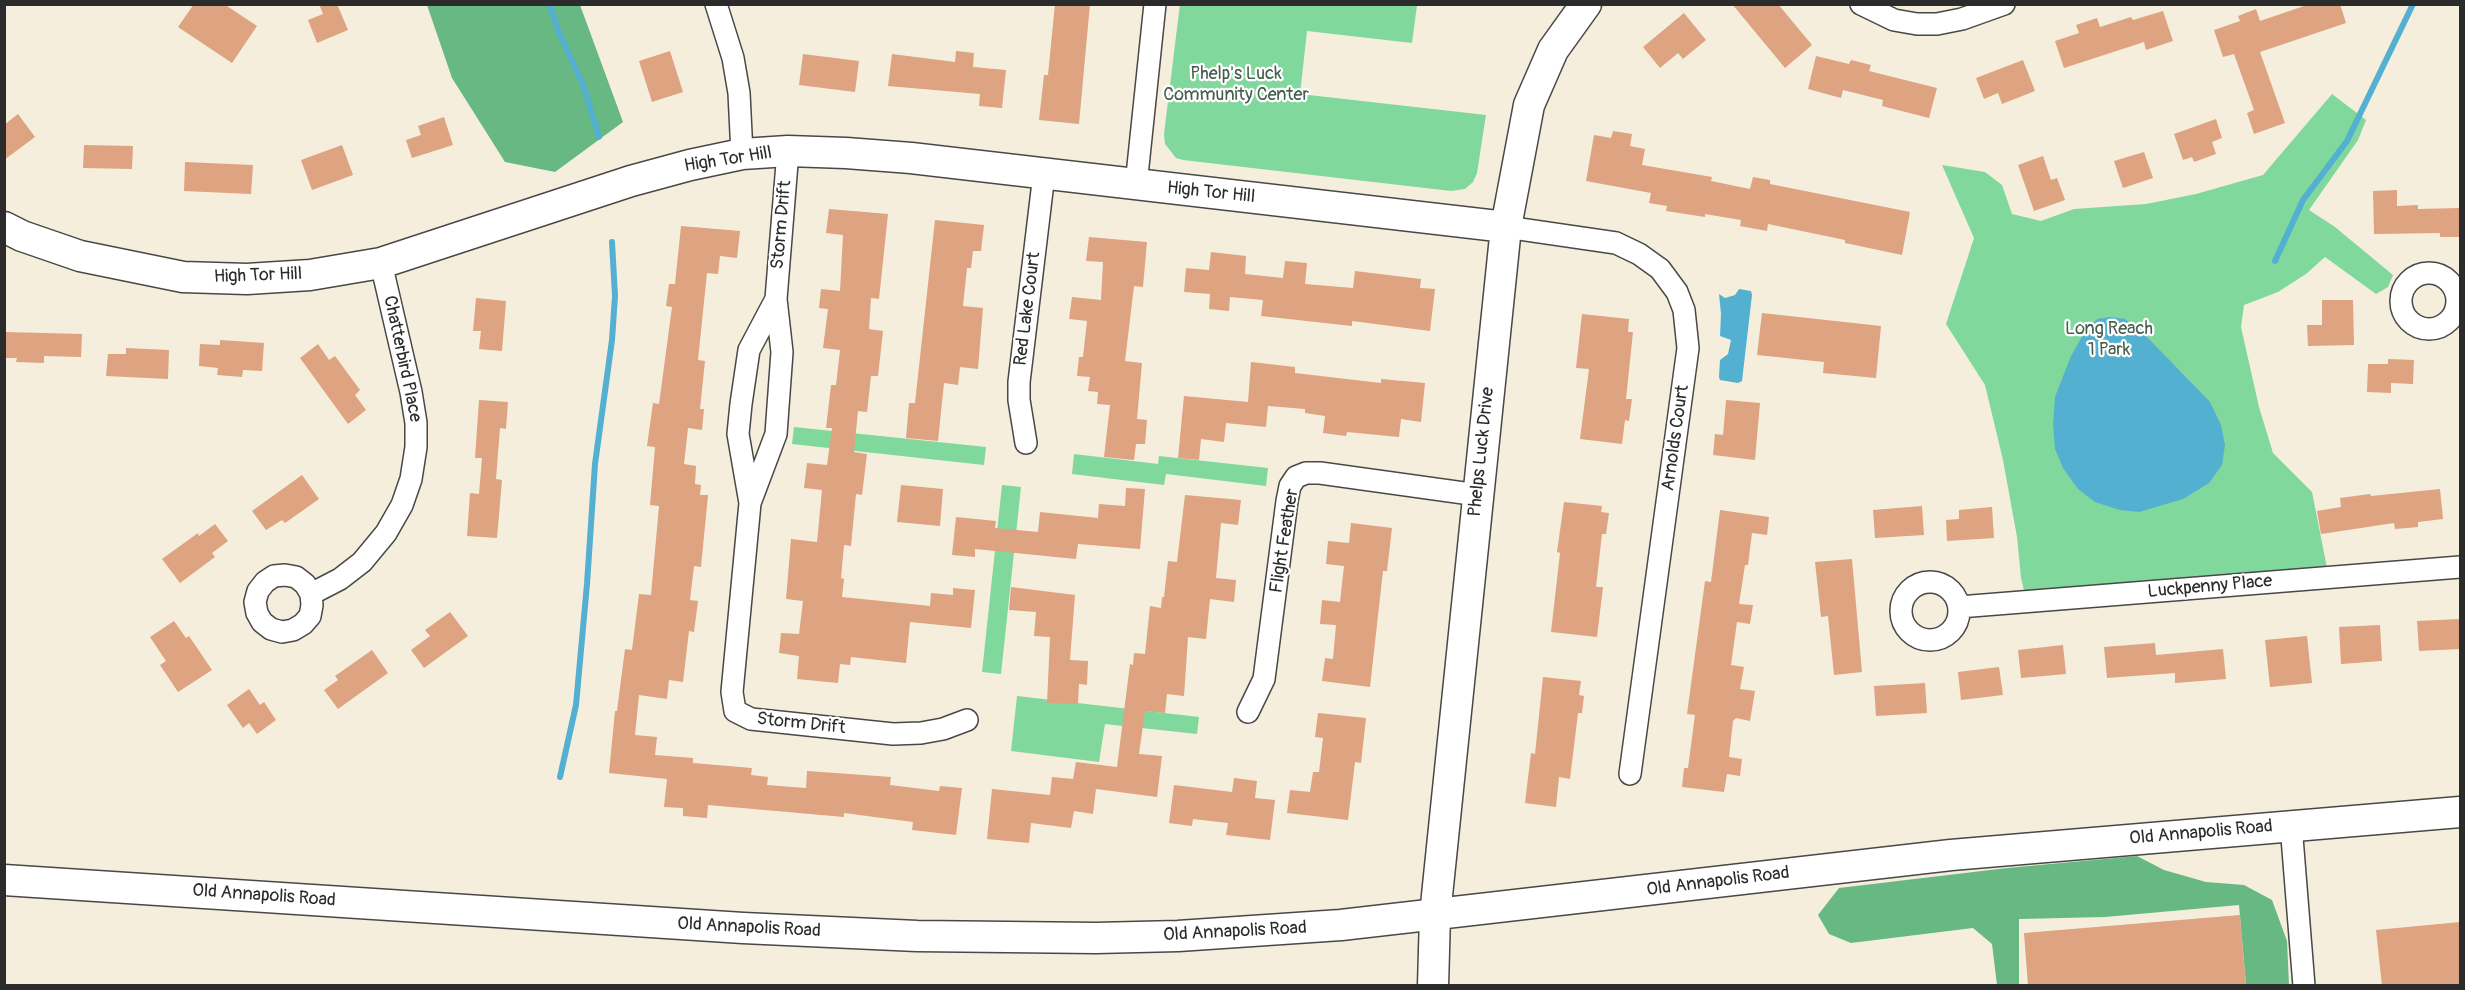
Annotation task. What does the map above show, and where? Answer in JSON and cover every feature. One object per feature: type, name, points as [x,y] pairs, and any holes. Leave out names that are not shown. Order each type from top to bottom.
[{"type":"street","points":[[716,4],[733,58],[739,93],[742,154]]},
{"type":"street","points":[[1136,184],[1155,4]]},
{"type":"street","name":"Phelps Luck Drive","points":[[1433,986],[1436,915],[1506,227],[1529,105],[1553,50],[1586,4]]},
{"type":"street","points":[[1861,4],[1894,20],[1917,24],[1937,24],[1962,19],[2004,4]]},
{"type":"street","name":"High Tor Hill","points":[[4,227],[22,236],[80,256],[183,277],[247,279],[310,275],[381,262],[631,181],[690,165],[742,154],[788,152],[846,153],[911,158],[1506,227]]},
{"type":"street","name":"Storm Drift","points":[[788,152],[776,299],[782,352],[776,434],[750,503],[732,692],[735,711],[751,719],[893,734],[943,729],[967,720]]},
{"type":"street","name":"Red Lake Court","points":[[1026,443],[1019,400],[1019,382],[1044,174]]},
{"type":"street","name":"Arnolds Court","points":[[1506,227],[1616,243],[1639,254],[1660,269],[1677,292],[1684,310],[1688,348],[1630,774]]},
{"type":"street","name":"Chatterbird Place","points":[[311,594],[340,579],[362,562],[386,533],[402,505],[411,478],[417,423],[381,262]]},
{"type":"street","name":"Storm Drift","points":[[750,503],[738,434],[741,404],[749,350],[776,299]]},
{"type":"street","name":"Flight Feather","points":[[1248,712],[1264,679],[1287,501],[1290,486],[1296,477],[1306,473],[1320,473],[1478,495]]},
{"type":"street","name":"Luckpenny Place","points":[[1959,608],[2460,567]]},
{"type":"street","name":"Old Annapolis Road","points":[[4,880],[743,928],[976,937],[1178,936],[1341,925],[1951,855],[2460,812]]},
{"type":"street","points":[[2291,825],[2304,986]]},
{"type":"green space","name":"Phelp's Luck Community Center","points":[[1180,4],[1417,5],[1412,43],[1307,31],[1300,94],[1486,115],[1477,173],[1473,182],[1465,189],[1451,191],[1176,158],[1165,144],[1164,134]]},
{"type":"green space","points":[[427,5],[580,5],[623,122],[555,172],[505,162],[452,78]]},
{"type":"green space","name":"Long Reach 1 Park","points":[[2332,94],[2366,120],[2358,140],[2309,210],[2335,227],[2393,275],[2388,287],[2376,294],[2325,257],[2306,274],[2278,292],[2244,305],[2241,327],[2259,407],[2273,453],[2312,492],[2329,578],[2027,602],[2021,578],[2017,537],[2003,460],[1985,385],[1946,324],[1974,238],[1942,165],[1985,172],[2002,185],[2012,214],[2041,221],[2074,209],[2146,204],[2196,194],[2263,175]]},
{"type":"green space","points":[[794,427],[986,447],[984,465],[792,444]]},
{"type":"green space","points":[[1074,454],[1158,464],[1159,456],[1268,468],[1266,486],[1166,474],[1164,485],[1072,474]]},
{"type":"green space","points":[[1002,485],[1021,487],[1001,674],[982,672]]},
{"type":"green space","points":[[1017,696],[1199,717],[1197,734],[1105,724],[1099,762],[1011,751]]},
{"type":"green space","points":[[2137,856],[2164,870],[2206,882],[2244,885],[2272,900],[2287,941],[2289,985],[2246,985],[2239,905],[2105,917],[2019,919],[2019,986],[1997,985],[1992,944],[1973,928],[1851,943],[1829,934],[1818,915],[1839,888],[2007,868]]},
{"type":"water","points":[[1739,289],[1751,291],[1752,295],[1742,381],[1738,383],[1720,380],[1719,377],[1720,360],[1728,354],[1731,340],[1720,336],[1719,294],[1725,298],[1735,295]]},
{"type":"water","points":[[2110,317],[2125,319],[2145,335],[2210,402],[2221,425],[2225,445],[2222,465],[2209,483],[2183,499],[2139,512],[2120,510],[2095,502],[2078,489],[2063,468],[2055,449],[2053,424],[2055,397],[2071,356],[2088,326],[2098,319]]},
{"type":"building","points":[[194,4],[224,4],[257,26],[232,63],[178,27]]},
{"type":"building","points":[[319,4],[337,4],[348,30],[317,43],[308,20],[323,14]]},
{"type":"building","points":[[1055,4],[1090,4],[1079,124],[1039,120],[1044,75],[1048,75]]},
{"type":"building","points":[[1732,4],[1778,4],[1812,45],[1785,68]]},
{"type":"building","points":[[2310,4],[2340,4],[2346,23],[2260,52],[2285,123],[2254,134],[2247,113],[2254,110],[2234,54],[2223,57],[2214,30],[2240,21],[2238,16],[2256,9],[2260,21]]},
{"type":"building","points":[[2163,11],[2173,41],[2146,50],[2144,42],[2064,68],[2055,41],[2079,33],[2076,25],[2097,18],[2100,27],[2131,17],[2133,20]]},
{"type":"building","points":[[1684,13],[1706,40],[1683,59],[1678,53],[1660,68],[1643,47]]},
{"type":"building","points":[[670,51],[683,92],[652,102],[639,61]]},
{"type":"building","points":[[956,51],[974,53],[973,67],[1006,70],[1002,108],[979,106],[980,94],[888,86],[892,54],[955,62]]},
{"type":"building","points":[[803,54],[859,61],[855,92],[799,85]]},
{"type":"building","points":[[1816,56],[1849,64],[1851,60],[1871,65],[1869,71],[1937,88],[1929,118],[1882,106],[1883,100],[1843,90],[1841,98],[1808,89]]},
{"type":"building","points":[[2023,60],[2035,91],[2002,104],[1998,93],[1984,99],[1976,78]]},
{"type":"building","points":[[18,114],[35,137],[4,160],[4,125]]},
{"type":"building","points":[[444,117],[453,145],[412,158],[406,140],[421,135],[418,126]]},
{"type":"building","points":[[2216,119],[2222,138],[2212,142],[2216,154],[2194,162],[2192,157],[2183,160],[2174,134]]},
{"type":"building","points":[[1613,131],[1632,134],[1630,146],[1645,149],[1642,165],[1712,177],[1711,181],[1750,189],[1753,177],[1770,180],[1770,184],[1910,212],[1902,255],[1768,224],[1767,231],[1740,226],[1741,220],[1666,211],[1667,206],[1649,203],[1651,193],[1586,181],[1594,135],[1611,138]]},
{"type":"building","points":[[84,145],[133,146],[132,169],[83,168]]},
{"type":"building","points":[[342,145],[353,175],[312,190],[301,160]]},
{"type":"building","points":[[2144,152],[2153,178],[2123,188],[2114,161]]},
{"type":"building","points":[[2043,156],[2051,180],[2057,178],[2065,200],[2034,211],[2018,165]]},
{"type":"building","points":[[185,162],[253,165],[251,194],[184,191]]},
{"type":"building","points":[[2397,190],[2397,206],[2418,205],[2418,209],[2460,208],[2460,237],[2440,237],[2440,233],[2374,234],[2373,191]]},
{"type":"building","points":[[829,209],[888,214],[879,299],[871,298],[869,329],[883,331],[878,376],[871,376],[867,412],[858,411],[854,452],[867,454],[862,495],[856,494],[851,546],[844,545],[842,597],[930,606],[931,593],[953,595],[953,588],[975,590],[971,628],[910,622],[906,663],[851,657],[850,665],[840,664],[838,683],[797,679],[799,656],[779,653],[781,633],[799,634],[803,601],[786,599],[791,539],[817,542],[822,490],[804,488],[807,463],[827,465],[832,428],[826,428],[831,385],[836,385],[840,350],[823,348],[828,309],[819,308],[821,289],[840,291],[843,235],[826,233]]},
{"type":"building","points":[[935,220],[984,225],[981,251],[973,251],[971,268],[967,268],[963,306],[983,308],[978,369],[960,367],[958,385],[944,383],[938,441],[906,438],[909,403],[915,403]]},
{"type":"building","points":[[681,226],[740,231],[737,258],[720,256],[718,274],[707,273],[698,360],[705,361],[700,409],[704,409],[702,430],[688,428],[684,464],[696,466],[695,484],[701,485],[700,495],[708,495],[701,567],[694,566],[690,600],[698,601],[694,632],[689,631],[683,682],[669,680],[667,699],[639,695],[635,735],[657,737],[655,755],[693,758],[693,763],[752,768],[751,775],[768,777],[767,785],[806,788],[807,771],[891,777],[890,785],[939,791],[940,786],[962,788],[956,835],[912,830],[913,822],[844,813],[844,817],[708,805],[707,818],[683,816],[683,808],[664,807],[667,779],[609,773],[615,711],[617,711],[625,649],[632,650],[639,594],[651,595],[659,506],[650,505],[655,447],[647,446],[653,403],[659,404],[672,307],[666,306],[669,284],[675,284]]},
{"type":"building","points":[[1089,237],[1147,242],[1143,287],[1134,286],[1125,361],[1142,363],[1137,419],[1147,420],[1145,444],[1136,444],[1134,460],[1104,457],[1110,405],[1097,404],[1098,392],[1088,391],[1090,377],[1077,376],[1079,357],[1083,357],[1087,321],[1069,319],[1072,297],[1101,300],[1103,262],[1086,261]]},
{"type":"building","points":[[1211,252],[1246,256],[1245,274],[1283,278],[1285,261],[1307,263],[1305,284],[1353,288],[1355,271],[1421,279],[1420,288],[1435,289],[1430,331],[1352,321],[1352,326],[1261,316],[1263,300],[1230,297],[1229,311],[1209,309],[1210,294],[1184,292],[1186,268],[1209,270]]},
{"type":"building","points":[[476,298],[506,301],[502,351],[479,349],[481,331],[473,331]]},
{"type":"building","points":[[2322,300],[2353,300],[2354,345],[2308,346],[2307,325],[2322,325]]},
{"type":"building","points":[[1762,313],[1881,326],[1876,378],[1823,373],[1824,362],[1757,355]]},
{"type":"building","points":[[1582,314],[1629,319],[1628,332],[1633,332],[1626,399],[1632,399],[1629,421],[1625,420],[1622,444],[1580,439],[1589,369],[1576,368]]},
{"type":"building","points":[[6,332],[82,334],[81,357],[44,356],[44,363],[16,362],[17,358],[5,358]]},
{"type":"building","points":[[220,340],[264,343],[262,371],[243,370],[242,377],[217,375],[218,368],[199,366],[200,344],[220,345]]},
{"type":"building","points":[[318,344],[329,360],[335,356],[360,390],[355,395],[366,410],[348,424],[300,358]]},
{"type":"building","points":[[126,348],[169,350],[168,379],[106,376],[108,354],[126,354]]},
{"type":"building","points":[[2388,359],[2414,360],[2413,384],[2391,383],[2391,393],[2367,392],[2368,364],[2388,364]]},
{"type":"building","points":[[1251,362],[1295,367],[1295,373],[1381,383],[1381,379],[1425,383],[1421,422],[1401,419],[1399,437],[1347,432],[1346,436],[1323,433],[1325,416],[1305,413],[1305,409],[1268,406],[1266,427],[1226,423],[1224,442],[1201,439],[1199,460],[1178,458],[1184,396],[1248,402]]},
{"type":"building","points":[[479,400],[508,402],[506,429],[500,428],[496,479],[502,480],[497,538],[467,536],[470,493],[479,494],[482,458],[475,458]]},
{"type":"building","points":[[1726,400],[1760,403],[1755,460],[1713,455],[1715,434],[1723,435]]},
{"type":"building","points":[[302,475],[319,499],[285,523],[282,520],[266,530],[252,511]]},
{"type":"building","points":[[901,485],[943,489],[940,526],[897,522]]},
{"type":"building","points":[[1126,488],[1145,489],[1140,549],[1078,544],[1076,559],[975,549],[975,557],[952,555],[956,517],[996,521],[995,528],[1038,532],[1040,512],[1098,518],[1099,504],[1125,506]]},
{"type":"building","points":[[2440,489],[2443,519],[2418,522],[2418,527],[2395,529],[2394,523],[2321,534],[2317,511],[2341,507],[2340,498]]},
{"type":"building","points":[[1185,495],[1241,500],[1238,525],[1221,523],[1216,578],[1236,580],[1234,602],[1210,599],[1206,639],[1188,637],[1184,696],[1167,694],[1165,713],[1145,711],[1139,754],[1162,756],[1157,797],[1096,789],[1093,814],[1074,811],[1071,828],[1031,823],[1029,843],[987,839],[992,789],[1050,795],[1052,777],[1073,779],[1076,762],[1117,767],[1130,664],[1133,665],[1134,653],[1145,654],[1150,606],[1161,608],[1168,561],[1177,562]]},
{"type":"building","points":[[1564,502],[1602,506],[1601,512],[1609,513],[1606,534],[1602,534],[1596,587],[1603,587],[1597,637],[1551,632],[1560,553],[1557,552]]},
{"type":"building","points":[[1922,506],[1924,535],[1875,538],[1873,510]]},
{"type":"building","points":[[1992,507],[1994,538],[1947,541],[1946,520],[1959,519],[1959,510]]},
{"type":"building","points":[[1720,510],[1769,517],[1767,535],[1752,533],[1748,565],[1745,565],[1739,604],[1753,605],[1750,624],[1737,622],[1731,665],[1744,667],[1740,689],[1755,691],[1750,721],[1736,718],[1733,721],[1729,757],[1742,759],[1740,776],[1727,774],[1724,792],[1682,787],[1684,768],[1688,768],[1695,715],[1687,714],[1705,581],[1711,582]]},
{"type":"building","points":[[1351,523],[1392,528],[1387,571],[1383,571],[1370,687],[1322,681],[1325,658],[1333,659],[1336,625],[1320,624],[1322,600],[1340,602],[1344,566],[1326,564],[1328,541],[1349,543]]},
{"type":"building","points":[[215,524],[228,541],[212,553],[215,557],[180,583],[162,559],[198,533],[199,536]]},
{"type":"building","points":[[1852,559],[1862,672],[1834,675],[1828,616],[1821,617],[1815,562]]},
{"type":"building","points":[[1011,587],[1075,595],[1070,660],[1088,661],[1087,685],[1079,684],[1078,704],[1047,703],[1050,637],[1034,636],[1036,612],[1009,610]]},
{"type":"building","points":[[450,612],[468,636],[424,668],[411,650],[430,636],[425,630]]},
{"type":"building","points":[[2460,619],[2460,649],[2419,651],[2417,621]]},
{"type":"building","points":[[174,621],[186,638],[189,636],[212,670],[178,692],[160,665],[166,661],[150,637]]},
{"type":"building","points":[[2380,625],[2382,661],[2341,664],[2339,627]]},
{"type":"building","points":[[2307,636],[2312,683],[2270,687],[2265,640]]},
{"type":"building","points":[[2155,643],[2156,655],[2223,649],[2226,679],[2175,683],[2175,673],[2107,678],[2104,647]]},
{"type":"building","points":[[2063,645],[2066,674],[2021,678],[2018,650]]},
{"type":"building","points":[[372,650],[388,673],[338,709],[324,690],[338,680],[335,676]]},
{"type":"building","points":[[1999,667],[2003,695],[1961,700],[1958,672]]},
{"type":"building","points":[[1543,677],[1581,681],[1579,695],[1584,696],[1582,713],[1578,713],[1570,779],[1559,777],[1556,807],[1525,803],[1531,753],[1535,754]]},
{"type":"building","points":[[1925,683],[1927,713],[1876,716],[1874,686]]},
{"type":"building","points":[[249,689],[260,705],[264,702],[276,720],[257,734],[249,723],[243,728],[227,705]]},
{"type":"building","points":[[1318,713],[1366,718],[1361,763],[1355,762],[1348,820],[1287,813],[1290,790],[1310,792],[1313,772],[1319,772],[1323,738],[1315,737]]},
{"type":"building","points":[[1234,778],[1257,781],[1255,798],[1275,800],[1270,840],[1226,835],[1228,823],[1193,819],[1192,826],[1169,823],[1174,785],[1232,792]]},
{"type":"building","points":[[2240,915],[2246,986],[2028,986],[2024,933]]},
{"type":"building","points":[[2460,922],[2460,986],[2382,986],[2376,930]]},
{"type":"waterway","points":[[549,4],[559,33],[584,87],[599,137]]},
{"type":"waterway","points":[[2275,261],[2303,200],[2347,141],[2413,4]]},
{"type":"waterway","points":[[560,777],[576,705],[595,464],[612,340],[615,296],[612,242]]}]
